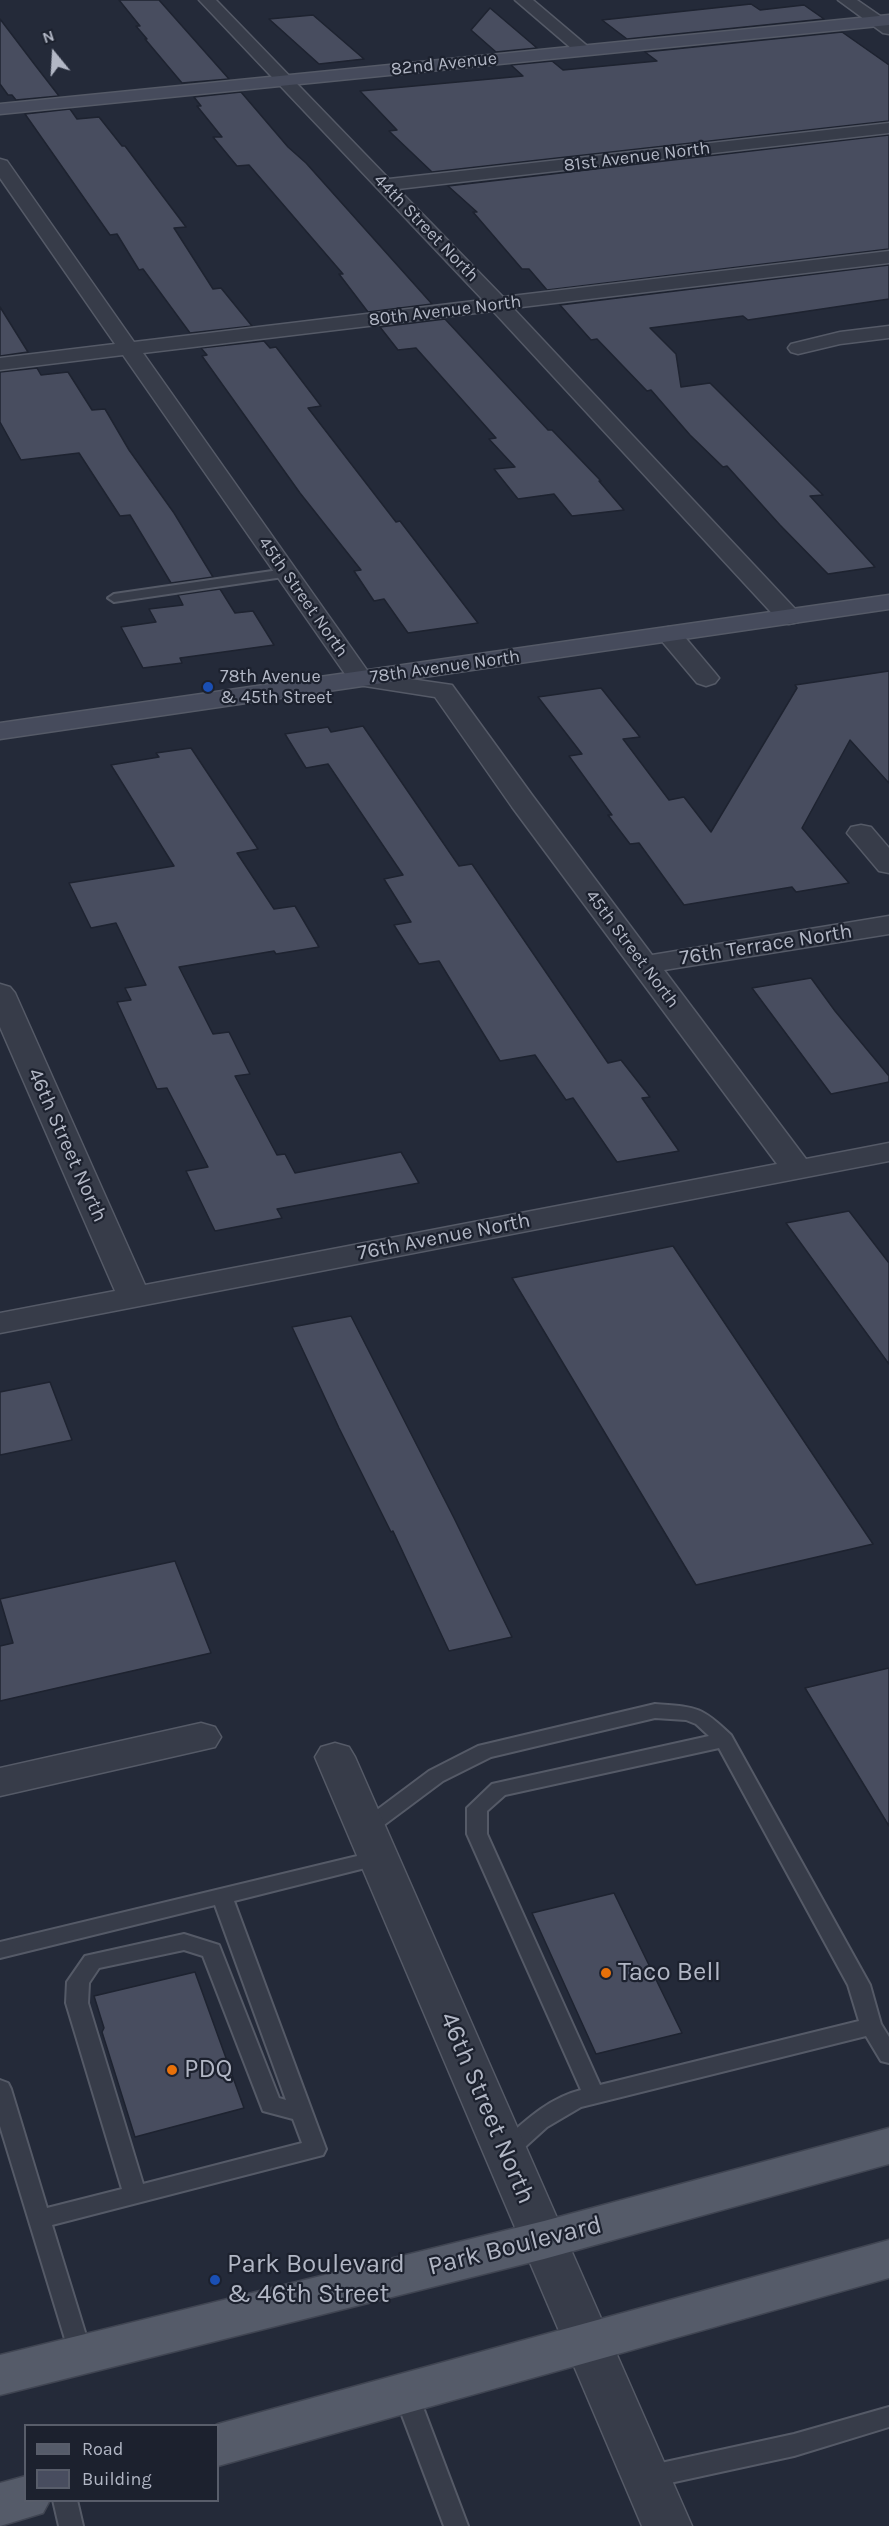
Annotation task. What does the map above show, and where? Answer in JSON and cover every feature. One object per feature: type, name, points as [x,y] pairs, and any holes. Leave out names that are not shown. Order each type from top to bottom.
[{"type":"main road","name":"Park Boulevard","points":[[0,2375],[544,2240],[889,2146]]},
{"type":"main road","points":[[219,2445],[889,2259]]},
{"type":"main road","points":[[0,2505],[24,2499]]},
{"type":"street","name":"44th Street North","points":[[207,0],[498,304],[789,617]]},
{"type":"street","points":[[523,0],[584,50]]},
{"type":"street","points":[[846,0],[885,24]]},
{"type":"street","name":"82nd Avenue","points":[[0,109],[584,50],[885,24]]},
{"type":"street","name":"81st Avenue North","points":[[385,185],[889,128]]},
{"type":"street","name":"45th Street North","points":[[0,165],[361,679],[443,690],[644,965],[798,1170]]},
{"type":"street","name":"80th Avenue North","points":[[0,364],[889,257]]},
{"type":"street","points":[[798,348],[840,338],[889,332]]},
{"type":"street","name":"78th Avenue North","points":[[0,731],[889,602]]},
{"type":"street","points":[[669,634],[706,678]]},
{"type":"street","points":[[861,833],[889,865]]},
{"type":"street","name":"76th Terrace North","points":[[644,965],[889,925]]},
{"type":"street","name":"46th Street North","points":[[0,993],[134,1297]]},
{"type":"street","name":"76th Avenue North","points":[[0,1323],[889,1152]]},
{"type":"street","points":[[0,1782],[201,1737]]},
{"type":"street","name":"46th Street North","points":[[334,1757],[667,2526]]},
{"type":"lane","points":[[114,598],[286,573]]},
{"type":"lane","points":[[0,1950],[222,1897],[372,1844],[436,1776],[486,1751],[655,1711],[688,1713],[703,1719],[724,1740],[860,1985],[871,2026],[889,2055]]},
{"type":"lane","points":[[594,2095],[477,1834],[477,1808],[499,1789],[724,1740]]},
{"type":"lane","points":[[40,2219],[315,2149],[222,1897]]},
{"type":"lane","points":[[135,2195],[77,2003],[78,1982],[92,1962],[184,1942],[212,1951],[271,2105],[302,2112]]},
{"type":"lane","points":[[506,2152],[539,2121],[575,2100],[741,2056],[871,2026]]},
{"type":"lane","points":[[0,2089],[80,2355]]},
{"type":"lane","points":[[406,2394],[456,2526]]},
{"type":"lane","points":[[646,2477],[795,2445],[889,2416]]},
{"type":"lane","points":[[65,2502],[71,2526]]},
{"type":"building","points":[[119,0],[159,0],[229,79],[182,83],[145,39],[147,39],[136,26],[140,26]]},
{"type":"building","points":[[751,4],[760,10],[804,5],[824,19],[627,39],[602,20]]},
{"type":"building","points":[[490,8],[537,48],[496,52],[471,30]]},
{"type":"building","points":[[313,15],[364,59],[319,64],[269,19]]},
{"type":"building","points":[[0,19],[59,96],[16,100],[12,95],[8,95],[0,84]]},
{"type":"building","points":[[842,32],[889,65],[889,121],[432,172],[389,131],[397,130],[360,91],[523,76],[511,65],[552,61],[563,70],[657,61],[645,52]]},
{"type":"building","points":[[241,92],[288,147],[306,163],[432,304],[368,312],[339,274],[343,274],[249,165],[237,166],[213,137],[222,137],[197,106],[201,106],[194,97]]},
{"type":"building","points":[[70,109],[77,119],[99,117],[122,146],[125,146],[186,227],[174,228],[213,289],[221,288],[252,326],[190,333],[143,269],[139,270],[117,234],[110,235],[25,114]]},
{"type":"building","points":[[889,135],[889,249],[547,290],[529,269],[522,269],[473,212],[477,212],[448,186]]},
{"type":"building","points":[[889,265],[889,299],[748,320],[743,316],[650,328],[676,354],[681,387],[710,383],[823,495],[810,496],[875,567],[828,574],[727,466],[723,467],[690,435],[651,390],[647,391],[597,339],[591,340],[560,305]]},
{"type":"building","points":[[0,307],[28,352],[0,356]]},
{"type":"building","points":[[445,319],[548,430],[552,430],[601,481],[599,481],[624,510],[572,516],[554,494],[518,499],[494,469],[515,467],[489,439],[496,438],[416,348],[398,350],[380,327]]},
{"type":"building","points":[[264,341],[270,348],[276,347],[321,406],[308,408],[396,522],[400,521],[478,623],[408,633],[384,599],[374,601],[354,571],[361,570],[300,493],[202,356],[207,355],[201,348]]},
{"type":"building","points":[[37,368],[41,375],[68,372],[92,410],[105,409],[129,450],[174,513],[213,577],[171,583],[130,515],[120,516],[79,453],[21,460],[0,422],[0,372]]},
{"type":"building","points":[[220,589],[235,613],[253,611],[274,645],[180,658],[182,663],[143,668],[121,627],[156,622],[149,609],[183,605],[178,595]]},
{"type":"building","points":[[889,671],[889,783],[850,740],[802,828],[849,883],[796,892],[792,887],[684,905],[639,843],[630,844],[608,815],[612,815],[569,756],[582,754],[538,697],[601,688],[640,737],[623,739],[669,800],[684,797],[711,832],[797,688],[795,685]]},
{"type":"building","points":[[363,726],[459,866],[472,864],[608,1063],[621,1060],[650,1097],[642,1098],[679,1151],[617,1162],[573,1098],[566,1100],[535,1055],[500,1061],[439,961],[419,964],[394,925],[411,922],[384,879],[403,875],[328,764],[306,768],[285,734],[328,727],[331,732]]},
{"type":"building","points":[[191,748],[258,849],[237,853],[274,909],[295,906],[319,947],[276,954],[274,951],[179,967],[213,1034],[229,1032],[250,1074],[235,1076],[277,1155],[285,1154],[295,1173],[401,1152],[419,1183],[277,1209],[282,1218],[215,1231],[186,1171],[208,1167],[167,1088],[157,1089],[117,1002],[131,1000],[125,988],[146,985],[116,923],[91,928],[69,883],[174,866],[111,765],[159,757],[156,753]]},
{"type":"building","points":[[811,978],[889,1076],[889,1082],[831,1094],[752,988]]},
{"type":"building","points":[[849,1211],[889,1263],[889,1364],[786,1223]]},
{"type":"building","points":[[673,1246],[873,1544],[696,1585],[512,1278]]},
{"type":"building","points":[[351,1316],[512,1637],[449,1651],[393,1531],[391,1532],[339,1428],[292,1327]]},
{"type":"building","points":[[50,1382],[72,1440],[0,1455],[0,1392]]},
{"type":"building","points":[[175,1561],[211,1653],[0,1701],[0,1646],[13,1643],[0,1599]]},
{"type":"building","points":[[889,1668],[889,1826],[805,1688]]},
{"type":"building","name":"Taco Bell","points":[[614,1893],[682,2033],[596,2054],[532,1913]]},
{"type":"building","name":"PDQ","points":[[195,1972],[244,2108],[135,2137],[102,2032],[104,2028],[94,1996]]},
{"type":"place","name":"78th Avenue & 45th Street","points":[[208,687]]},
{"type":"place","name":"Taco Bell","points":[[606,1973]]},
{"type":"place","name":"PDQ","points":[[172,2070]]},
{"type":"place","name":"Park Boulevard & 46th Street","points":[[215,2280]]}]
